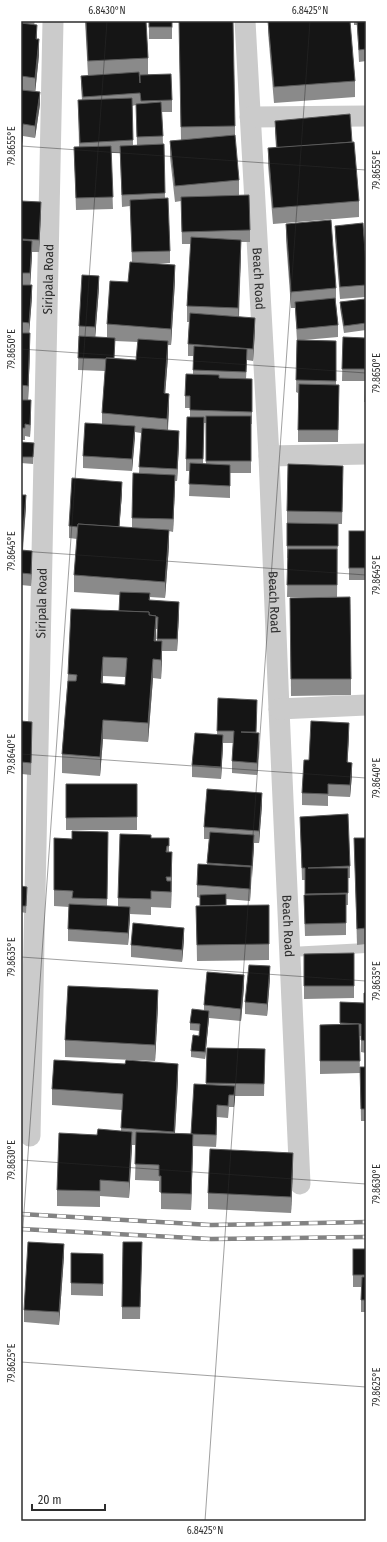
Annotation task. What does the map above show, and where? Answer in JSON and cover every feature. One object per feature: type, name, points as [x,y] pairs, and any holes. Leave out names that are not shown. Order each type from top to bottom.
[{"type":"street","name":"Siripala Road","points":[[30,1136],[52,21]]},
{"type":"street","name":"Beach Road","points":[[244,21],[269,456],[300,1184]]},
{"type":"street","points":[[250,117],[366,116]]},
{"type":"street","points":[[269,456],[366,454]]},
{"type":"street","points":[[279,709],[366,705]]},
{"type":"lane","points":[[290,952],[366,948]]},
{"type":"building","points":[[86,21],[146,21],[148,58],[88,61]]},
{"type":"building","points":[[149,21],[172,21],[172,27],[149,27]]},
{"type":"building","points":[[179,21],[233,21],[235,126],[181,127]]},
{"type":"building","points":[[268,21],[350,21],[355,81],[274,87]]},
{"type":"building","points":[[357,21],[366,21],[366,49],[359,50]]},
{"type":"building","points":[[21,23],[37,25],[36,39],[39,39],[35,78],[21,76]]},
{"type":"building","points":[[139,72],[140,83],[140,75],[171,74],[172,100],[141,101],[140,93],[83,97],[81,76]]},
{"type":"building","points":[[21,90],[40,92],[35,126],[23,124],[21,141]]},
{"type":"building","points":[[132,98],[133,140],[80,143],[78,100]]},
{"type":"building","points":[[161,102],[163,136],[137,137],[136,104]]},
{"type":"building","points":[[350,114],[352,142],[277,148],[275,121]]},
{"type":"building","points":[[235,135],[239,180],[175,186],[170,141]]},
{"type":"building","points":[[354,142],[359,201],[273,208],[268,148]]},
{"type":"building","points":[[164,144],[165,193],[122,195],[120,146]]},
{"type":"building","points":[[111,146],[113,197],[76,198],[74,147]]},
{"type":"building","points":[[249,195],[250,230],[182,232],[181,197]]},
{"type":"building","points":[[168,198],[170,251],[132,252],[130,200]]},
{"type":"building","points":[[21,201],[41,202],[39,240],[21,239]]},
{"type":"building","points":[[331,220],[336,288],[291,292],[286,224]]},
{"type":"building","points":[[363,223],[366,285],[340,287],[335,226]]},
{"type":"building","points":[[191,237],[241,240],[238,308],[187,306]]},
{"type":"building","points":[[21,240],[32,241],[30,273],[21,273]]},
{"type":"building","points":[[130,262],[175,265],[171,329],[107,324],[110,281],[128,282]]},
{"type":"building","points":[[82,275],[99,276],[95,327],[79,326]]},
{"type":"building","points":[[21,285],[32,285],[29,323],[21,322]]},
{"type":"building","points":[[335,298],[338,325],[297,329],[295,302]]},
{"type":"building","points":[[365,299],[366,323],[344,326],[340,302]]},
{"type":"building","points":[[190,313],[255,318],[253,349],[188,344]]},
{"type":"building","points":[[21,333],[30,333],[28,386],[21,385]]},
{"type":"building","points":[[79,336],[115,338],[114,358],[78,358]]},
{"type":"building","points":[[343,337],[365,338],[365,369],[342,369]]},
{"type":"building","points":[[138,339],[168,341],[164,393],[169,394],[167,419],[102,413],[106,358],[136,360]]},
{"type":"building","points":[[297,340],[336,341],[336,381],[296,380]]},
{"type":"building","points":[[194,346],[247,349],[246,372],[193,370]]},
{"type":"building","points":[[366,352],[366,402],[365,402]]},
{"type":"building","points":[[186,374],[219,375],[219,378],[252,379],[252,412],[190,410],[190,396],[185,396]]},
{"type":"building","points":[[299,384],[339,385],[338,430],[298,430]]},
{"type":"building","points":[[21,400],[31,400],[30,425],[25,424],[25,428],[21,428]]},
{"type":"building","points":[[206,416],[251,416],[251,461],[206,461]]},
{"type":"building","points":[[187,417],[204,417],[203,459],[186,459]]},
{"type":"building","points":[[85,423],[135,426],[132,459],[83,456]]},
{"type":"building","points":[[142,428],[179,431],[177,469],[139,467]]},
{"type":"building","points":[[21,442],[34,443],[33,457],[21,457]]},
{"type":"building","points":[[190,463],[230,465],[230,486],[189,484]]},
{"type":"building","points":[[288,464],[343,466],[342,512],[287,511]]},
{"type":"building","points":[[133,473],[175,475],[173,519],[132,518]]},
{"type":"building","points":[[72,478],[122,482],[119,527],[78,524],[78,527],[69,526]]},
{"type":"building","points":[[21,495],[26,495],[22,543],[21,542]]},
{"type":"building","points":[[287,523],[338,524],[338,546],[287,546]]},
{"type":"building","points":[[78,524],[169,530],[165,582],[74,575]]},
{"type":"building","points":[[349,531],[366,531],[366,568],[349,568]]},
{"type":"building","points":[[288,549],[337,549],[337,585],[287,585]]},
{"type":"building","points":[[21,550],[32,551],[31,574],[21,573]]},
{"type":"building","points":[[120,592],[150,593],[149,600],[179,602],[177,639],[157,639],[158,617],[149,615],[149,612],[119,611]]},
{"type":"building","points":[[350,597],[351,679],[291,679],[290,598]]},
{"type":"building","points":[[71,609],[149,612],[149,615],[156,616],[154,641],[162,641],[161,660],[153,659],[148,723],[103,720],[100,757],[62,754],[68,681],[76,681],[77,675],[68,674]],"holes":[[[103,657],[127,658],[125,685],[101,683]]]},
{"type":"building","points":[[218,698],[257,700],[256,732],[241,732],[259,733],[257,763],[232,761],[234,731],[217,731]]},
{"type":"building","points":[[21,721],[32,722],[31,763],[21,762]]},
{"type":"building","points":[[311,721],[349,723],[347,762],[352,763],[350,785],[328,784],[328,794],[302,793],[304,760],[309,760]]},
{"type":"building","points":[[195,733],[223,735],[221,767],[192,765]]},
{"type":"building","points":[[66,784],[137,784],[137,817],[66,818]]},
{"type":"building","points":[[207,789],[262,793],[259,831],[204,827]]},
{"type":"building","points":[[348,814],[350,866],[308,868],[348,868],[348,893],[305,894],[305,868],[302,868],[300,817]]},
{"type":"building","points":[[72,831],[108,832],[107,899],[72,898],[73,891],[54,890],[54,838],[72,839]]},
{"type":"building","points":[[210,832],[254,835],[252,866],[207,863]]},
{"type":"building","points":[[120,834],[151,835],[151,838],[169,838],[169,846],[167,846],[166,852],[172,852],[171,877],[166,877],[167,881],[171,881],[171,892],[151,891],[151,899],[118,898]]},
{"type":"building","points":[[354,838],[366,838],[366,928],[357,929]]},
{"type":"building","points":[[198,864],[251,867],[250,889],[197,885]]},
{"type":"building","points":[[21,886],[27,887],[26,906],[21,906]]},
{"type":"building","points":[[226,894],[226,905],[200,906],[200,895]]},
{"type":"building","points":[[346,894],[346,923],[305,924],[304,895]]},
{"type":"building","points":[[69,904],[130,907],[128,933],[68,929]]},
{"type":"building","points":[[269,905],[269,944],[197,945],[196,906]]},
{"type":"building","points":[[133,923],[184,928],[182,950],[131,945]]},
{"type":"building","points":[[354,953],[354,986],[304,986],[304,954]]},
{"type":"building","points":[[249,965],[270,966],[267,1004],[245,1002]]},
{"type":"building","points":[[207,972],[244,975],[241,1009],[204,1005]]},
{"type":"building","points":[[68,986],[158,990],[155,1045],[65,1040]]},
{"type":"building","points":[[364,993],[366,993],[366,1041],[361,1040],[361,1024],[340,1023],[340,1002],[364,1003]]},
{"type":"building","points":[[192,1009],[209,1011],[205,1052],[191,1051],[193,1035],[199,1036],[200,1024],[190,1023]]},
{"type":"building","points":[[359,1024],[360,1061],[320,1061],[320,1025]]},
{"type":"building","points":[[207,1048],[265,1049],[264,1084],[206,1083]]},
{"type":"building","points":[[54,1060],[125,1064],[126,1060],[178,1064],[174,1132],[121,1128],[123,1094],[52,1089]]},
{"type":"building","points":[[360,1067],[366,1067],[366,1109],[361,1109]]},
{"type":"building","points":[[194,1084],[235,1086],[234,1095],[229,1095],[228,1106],[217,1105],[216,1135],[191,1134]]},
{"type":"building","points":[[98,1129],[132,1132],[129,1182],[100,1180],[100,1191],[57,1190],[59,1133],[97,1135]]},
{"type":"building","points":[[136,1132],[193,1134],[191,1194],[161,1193],[161,1176],[159,1176],[159,1165],[135,1164]]},
{"type":"building","points":[[210,1149],[293,1153],[291,1197],[208,1193]]},
{"type":"building","points":[[28,1242],[64,1244],[59,1312],[24,1310]]},
{"type":"building","points":[[123,1242],[142,1242],[140,1307],[122,1307]]},
{"type":"building","points":[[353,1249],[366,1249],[366,1275],[353,1275]]},
{"type":"building","points":[[71,1253],[103,1254],[103,1284],[71,1283]]},
{"type":"building","points":[[362,1277],[366,1277],[366,1300],[361,1300]]},
{"type":"railway","points":[[21,1214],[211,1225],[366,1222]]},
{"type":"railway","points":[[21,1229],[211,1239],[366,1237]]}]
